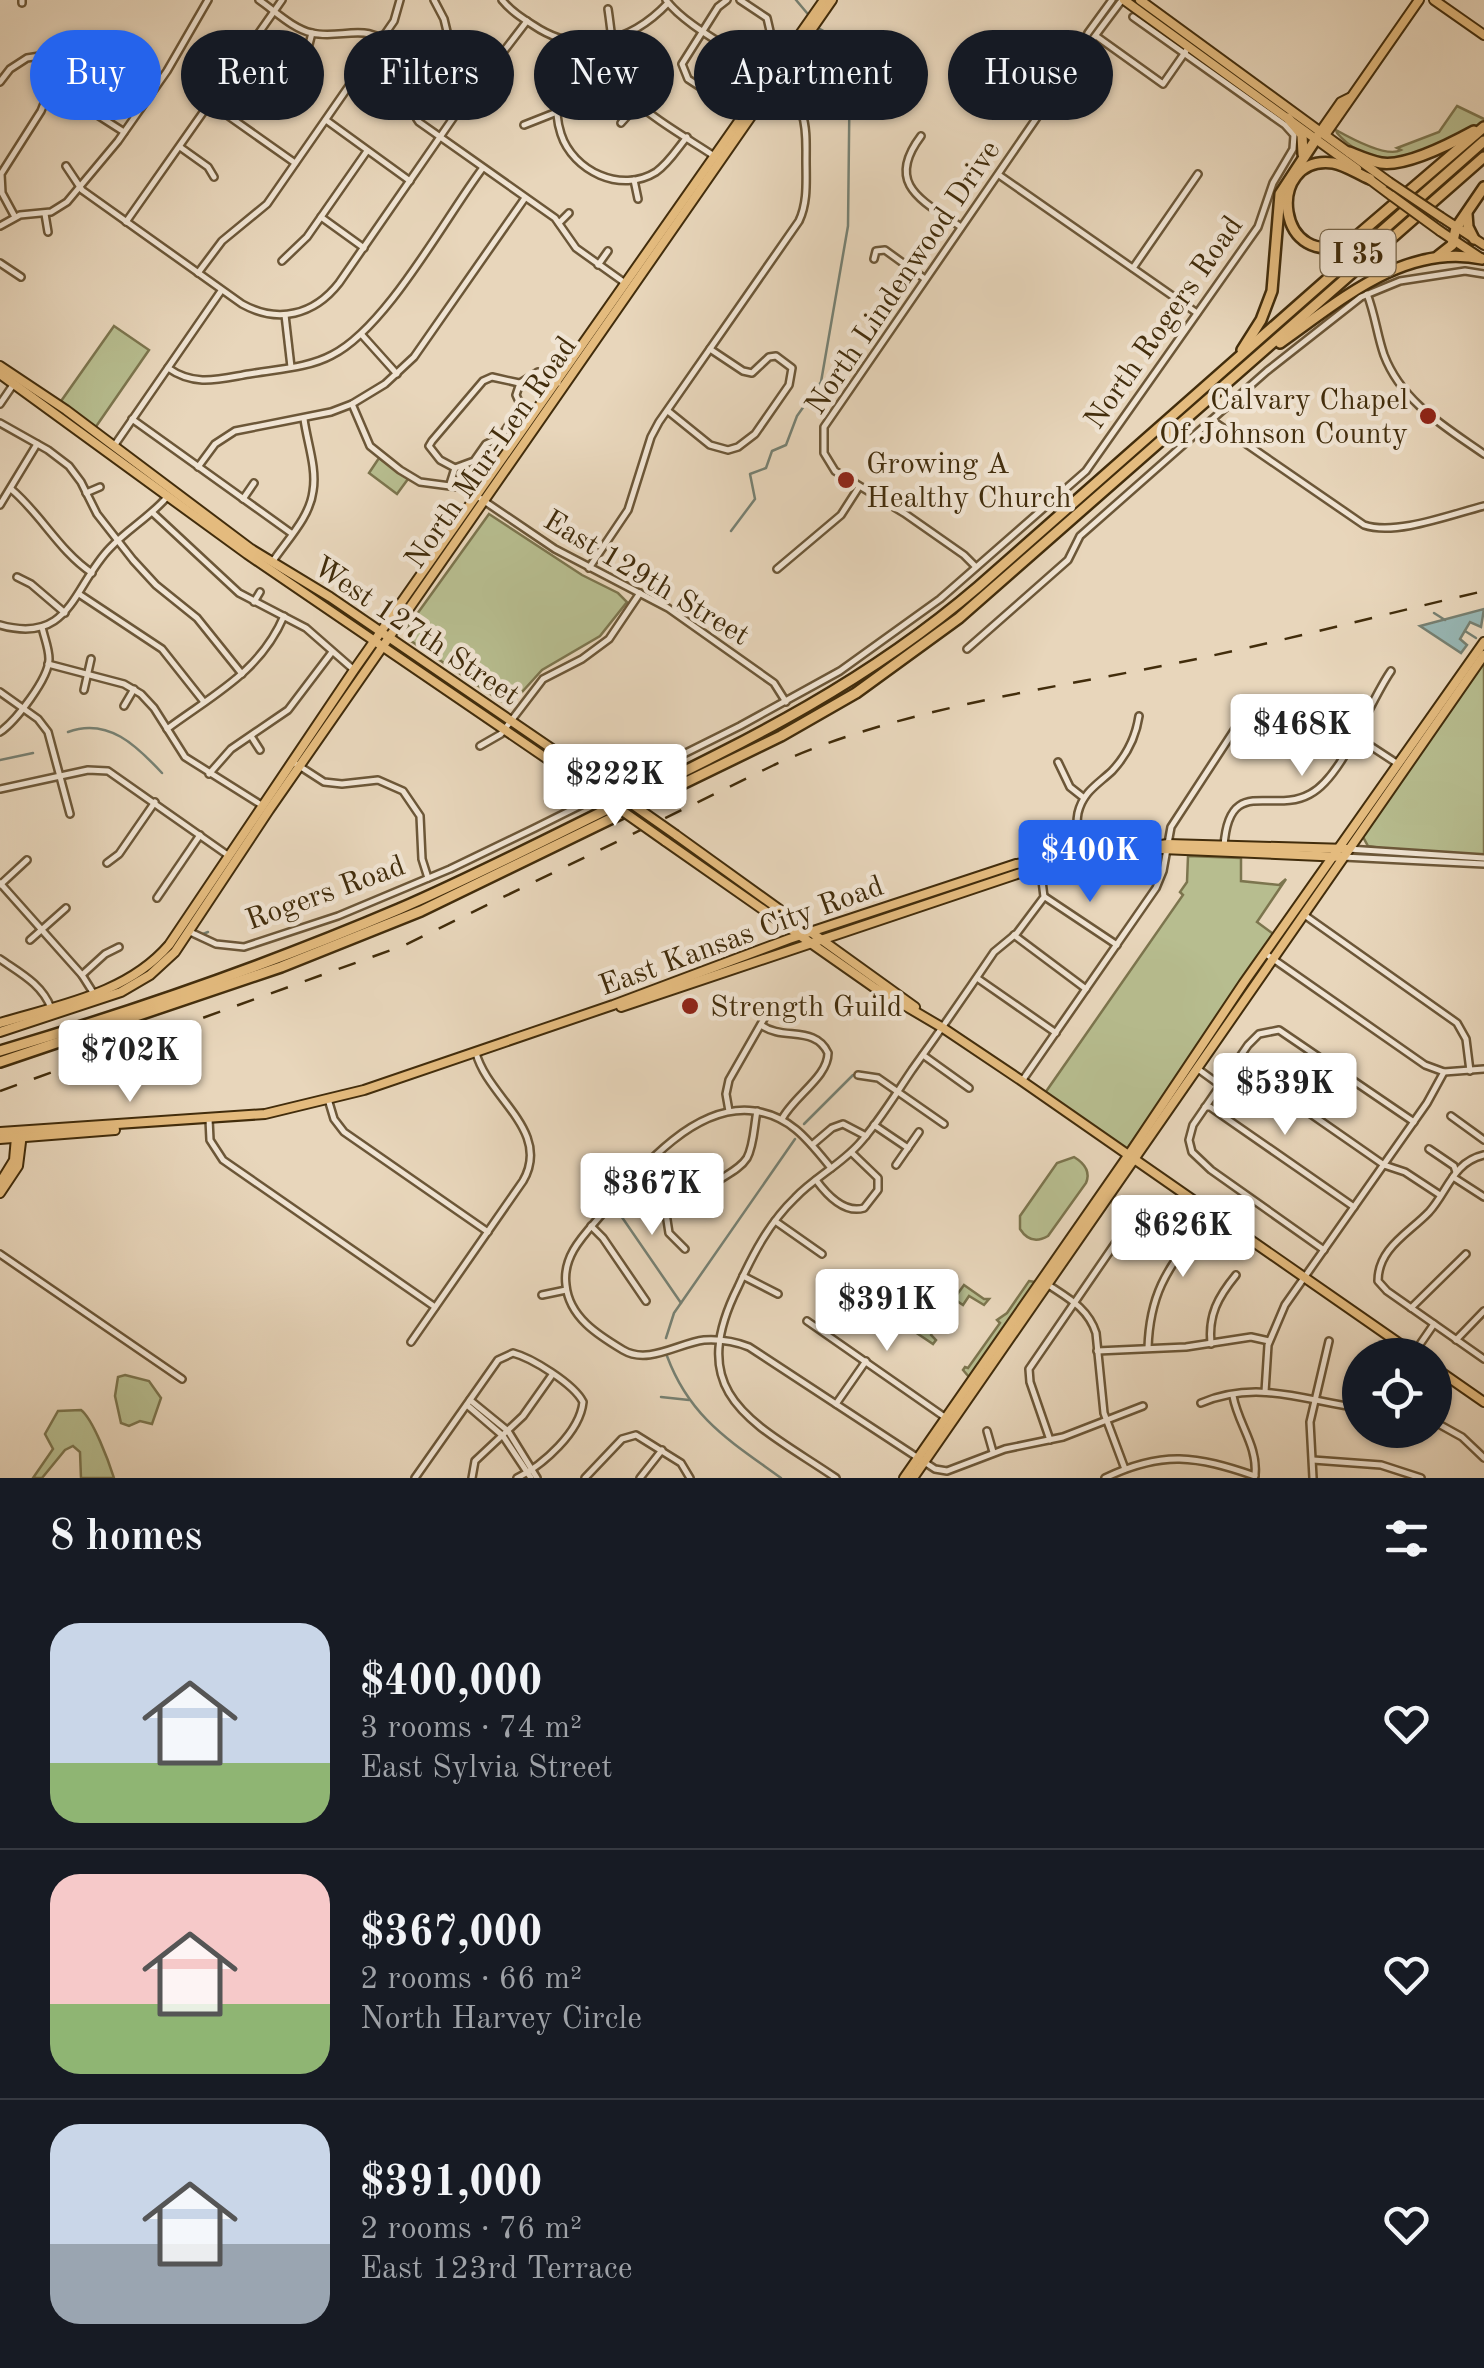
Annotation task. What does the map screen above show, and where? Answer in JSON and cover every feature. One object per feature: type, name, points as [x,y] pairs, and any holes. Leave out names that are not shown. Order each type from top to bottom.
[{"type":"highway","points":[[1288,118],[1302,138],[1303,156]]},
{"type":"highway","points":[[1349,152],[1379,162],[1395,162],[1484,127]]},
{"type":"highway","points":[[1370,179],[1338,164],[1306,169],[1288,192],[1286,209],[1290,225],[1315,246],[1332,248],[1346,244],[1484,127]]},
{"type":"highway","points":[[1236,367],[1268,305],[1275,274],[1280,194],[1321,135]]},
{"type":"highway","name":"I 35","points":[[0,1062],[178,1004],[385,927],[806,722],[868,684],[947,628],[1484,141]]},
{"type":"highway","name":"I 35","points":[[0,1051],[152,1002],[398,909],[802,712],[872,669],[938,621],[1484,156]]},
{"type":"highway","points":[[1436,258],[1453,240],[1456,228],[1484,187]]},
{"type":"highway","points":[[1467,211],[1467,224],[1479,242]]},
{"type":"highway","points":[[1236,367],[1366,281],[1436,258],[1458,254],[1483,259]]},
{"type":"main road","name":"North Mur-Len Road","points":[[807,30],[828,0]]},
{"type":"main road","points":[[1123,0],[1168,31],[1187,39],[1189,46]]},
{"type":"main road","points":[[1140,0],[1189,46],[1288,118],[1349,152],[1440,231],[1483,259]]},
{"type":"main road","points":[[1321,135],[1420,0]]},
{"type":"main road","points":[[1434,0],[1484,35]]},
{"type":"main road","points":[[1189,46],[1218,56],[1256,82],[1370,179],[1479,242]]},
{"type":"main road","points":[[1222,70],[1249,83],[1256,82]]},
{"type":"main road","name":"North Mur-Len Road","points":[[50,1012],[96,998],[146,968],[186,929],[384,635],[744,120]]},
{"type":"main road","name":"West 127th Street","points":[[0,366],[378,644],[599,782],[942,1028]]},
{"type":"main road","name":"West 127th Street","points":[[0,374],[16,381]]},
{"type":"main road","name":"West 127th Street","points":[[270,564],[384,635],[763,912],[942,1028]]},
{"type":"main road","points":[[1402,766],[1484,642]]},
{"type":"main road","name":"North Mur-Len Road","points":[[296,764],[354,670],[378,644]]},
{"type":"main road","points":[[904,1478],[920,1461],[1192,1065],[1484,655]]},
{"type":"main road","name":"East Kansas City Road","points":[[476,1055],[773,944],[1006,866],[1168,846],[1341,853]]},
{"type":"main road","name":"East Kansas City Road","points":[[0,1135],[209,1121],[328,1101],[845,933],[1040,863]]},
{"type":"main road","points":[[763,912],[780,930],[773,944]]},
{"type":"main road","points":[[840,953],[838,944],[845,933]]},
{"type":"main road","points":[[0,1023],[50,1012]]},
{"type":"main road","points":[[0,1032],[50,1012]]},
{"type":"main road","points":[[942,1028],[1392,1338]]},
{"type":"main road","points":[[0,1183],[12,1165],[19,1134]]},
{"type":"main road","points":[[0,1194],[18,1166],[19,1134]]},
{"type":"main road","points":[[913,1478],[946,1418],[1045,1282]]},
{"type":"main road","points":[[1452,1380],[1484,1402]]},
{"type":"street","points":[[161,77],[208,0]]},
{"type":"street","points":[[259,0],[307,30]]},
{"type":"street","points":[[261,30],[282,0]]},
{"type":"street","points":[[388,30],[400,0]]},
{"type":"street","points":[[434,0],[447,30]]},
{"type":"street","points":[[502,0],[541,30]]},
{"type":"street","points":[[703,30],[727,0]]},
{"type":"street","points":[[740,0],[766,18],[769,30]]},
{"type":"street","name":"North Lindenwood Drive","points":[[1090,30],[1112,0]]},
{"type":"street","name":"North Lindenwood Drive","points":[[1100,30],[1123,0]]},
{"type":"street","points":[[635,30],[667,2],[701,30]]},
{"type":"street","points":[[608,9],[611,30]]},
{"type":"street","points":[[1113,48],[1163,84],[1189,46],[1133,17]]},
{"type":"street","points":[[514,40],[528,22]]},
{"type":"street","points":[[694,43],[684,58],[683,70],[694,83]]},
{"type":"street","name":"North Rogers Road","points":[[428,878],[786,702],[885,641],[1093,463],[1264,217],[1272,183],[1295,143],[1285,124],[1189,46]]},
{"type":"street","points":[[0,82],[16,64],[30,60]]},
{"type":"street","points":[[198,273],[222,241],[267,204],[344,94]]},
{"type":"street","points":[[15,217],[1,188],[1,174],[35,120]]},
{"type":"street","points":[[106,120],[124,132]]},
{"type":"street","points":[[0,226],[15,217],[45,214],[64,205],[132,120]]},
{"type":"street","points":[[126,222],[198,120]]},
{"type":"street","points":[[234,120],[296,163]]},
{"type":"street","points":[[326,120],[410,180]]},
{"type":"street","points":[[419,120],[426,129],[559,223],[576,248],[629,286]]},
{"type":"street","points":[[66,166],[79,186],[222,290],[254,311],[286,315],[304,312],[322,301],[453,120]]},
{"type":"street","points":[[524,125],[537,120]]},
{"type":"street","points":[[559,120],[562,138],[580,163],[608,178],[634,180],[663,167],[687,137]]},
{"type":"street","points":[[663,120],[718,158]]},
{"type":"street","points":[[589,568],[628,510],[651,437],[667,410],[798,221],[805,206],[804,120]]},
{"type":"street","name":"North Lindenwood Drive","points":[[976,567],[904,513],[830,465],[822,442],[824,427],[1035,120]]},
{"type":"street","points":[[921,136],[906,161],[908,185],[961,227]]},
{"type":"street","points":[[180,147],[214,176]]},
{"type":"street","points":[[282,261],[300,246],[367,151]]},
{"type":"street","points":[[168,368],[185,379],[205,382],[330,356],[362,335],[482,168]]},
{"type":"street","points":[[998,174],[1197,313]]},
{"type":"street","points":[[1133,268],[1198,174]]},
{"type":"street","points":[[634,180],[638,199]]},
{"type":"street","points":[[198,467],[229,433],[352,404],[396,374],[424,343],[525,198]]},
{"type":"street","points":[[559,223],[569,213]]},
{"type":"street","points":[[45,214],[48,232]]},
{"type":"street","points":[[321,218],[364,248]]},
{"type":"street","points":[[874,260],[876,251],[884,250],[926,279]]},
{"type":"street","points":[[598,265],[608,251]]},
{"type":"street","points":[[0,262],[21,278]]},
{"type":"street","points":[[967,649],[1068,560],[1080,536],[1267,371],[1367,294],[1400,281],[1467,271],[1484,274]]},
{"type":"street","points":[[111,450],[222,290]]},
{"type":"street","points":[[1367,294],[1384,356],[1399,384],[1422,410],[1481,451],[1484,440]]},
{"type":"street","points":[[286,315],[291,367]]},
{"type":"street","points":[[362,335],[396,374]]},
{"type":"street","points":[[667,410],[710,445],[728,450],[738,448],[755,434],[792,376],[792,368],[776,356],[769,356],[752,373],[710,349]]},
{"type":"street","points":[[450,484],[455,468],[474,460],[486,444],[506,431],[521,406],[516,395],[520,383],[538,372],[560,384]]},
{"type":"street","points":[[455,468],[433,454],[429,446],[432,441],[483,381],[492,377],[520,383]]},
{"type":"street","points":[[0,404],[16,381]]},
{"type":"street","name":"East 129th Street","points":[[352,404],[375,452],[416,480],[450,484],[481,498],[589,568],[668,608],[774,683],[786,702]]},
{"type":"street","points":[[270,564],[306,513],[313,491],[304,418]]},
{"type":"street","points":[[132,420],[292,533]]},
{"type":"street","points":[[1212,420],[1374,529],[1484,506]]},
{"type":"street","points":[[0,423],[69,466],[97,514],[148,578],[209,630],[242,674]]},
{"type":"street","points":[[0,505],[38,444]]},
{"type":"street","points":[[243,499],[254,483]]},
{"type":"street","points":[[86,492],[100,487]]},
{"type":"street","points":[[777,570],[841,515],[859,487]]},
{"type":"street","points":[[10,489],[31,505],[75,560],[92,573]]},
{"type":"street","points":[[0,625],[42,627],[65,613],[118,541],[152,514],[170,492]]},
{"type":"street","points":[[152,514],[234,589],[306,628],[354,670]]},
{"type":"street","points":[[17,578],[31,584],[65,613]]},
{"type":"street","points":[[254,602],[260,592]]},
{"type":"street","points":[[480,746],[498,737],[542,680],[609,639],[640,593]]},
{"type":"street","points":[[79,594],[162,649],[204,702]]},
{"type":"street","points":[[166,730],[242,674],[266,651],[284,616]]},
{"type":"street","points":[[0,732],[46,674],[42,627]]},
{"type":"street","points":[[209,774],[226,753],[288,710],[332,652]]},
{"type":"street","points":[[84,690],[91,658]]},
{"type":"street","points":[[48,664],[134,690],[150,702],[184,755],[266,808]]},
{"type":"street","points":[[1224,848],[1228,821],[1239,806],[1254,798],[1296,799],[1312,794],[1325,781],[1357,735],[1372,699],[1391,671]]},
{"type":"street","points":[[124,706],[134,690]]},
{"type":"street","points":[[0,692],[48,732],[70,814]]},
{"type":"street","points":[[1308,706],[1402,766]]},
{"type":"street","points":[[1022,1081],[1156,888],[1171,827],[1248,709]]},
{"type":"street","points":[[1081,858],[1077,819],[1084,798],[1118,763],[1134,738],[1139,716]]},
{"type":"street","points":[[251,736],[260,750]]},
{"type":"street","points":[[1058,762],[1070,787],[1084,798]]},
{"type":"street","points":[[296,764],[332,784],[372,780],[398,788],[418,811],[428,878]]},
{"type":"street","points":[[0,789],[94,769],[108,771],[232,858]]},
{"type":"street","points":[[228,796],[233,788]]},
{"type":"street","points":[[107,862],[119,854],[155,802]]},
{"type":"street","points":[[156,898],[200,835]]},
{"type":"street","name":"East Kansas City Road","points":[[1341,853],[1484,861]]},
{"type":"street","points":[[27,860],[0,884],[82,974],[96,998]]},
{"type":"street","points":[[836,1478],[756,1424],[734,1403],[721,1377],[718,1340],[724,1315],[774,1221],[866,1136],[997,948],[1014,936],[1044,897],[1040,863]]},
{"type":"street","name":"Rogers Road","points":[[186,929],[216,944],[250,946],[309,928],[428,878]]},
{"type":"street","points":[[1044,897],[1117,945]]},
{"type":"street","points":[[30,940],[66,908]]},
{"type":"street","points":[[1300,912],[1456,1023],[1466,1039],[1470,1071]]},
{"type":"street","points":[[1014,936],[1086,989]]},
{"type":"street","points":[[82,974],[119,947]]},
{"type":"street","points":[[1269,956],[1414,1058],[1444,1072],[1484,1070]]},
{"type":"street","points":[[0,960],[44,993],[50,1012]]},
{"type":"street","points":[[977,978],[1056,1034]]},
{"type":"street","points":[[729,1112],[729,1080],[773,1003]]},
{"type":"street","points":[[761,1025],[779,1035],[814,1037],[828,1053],[823,1072],[794,1099],[782,1119]]},
{"type":"street","points":[[1324,1250],[1211,1170],[1192,1152],[1190,1131],[1236,1062],[1253,1038],[1264,1031],[1286,1033],[1414,1122]]},
{"type":"street","points":[[411,1342],[527,1175],[532,1150],[526,1131],[483,1072],[476,1055]]},
{"type":"street","points":[[923,1055],[969,1088]]},
{"type":"street","points":[[1236,1062],[1384,1165],[1410,1174],[1440,1195]]},
{"type":"street","points":[[1192,1065],[1220,1085]]},
{"type":"street","points":[[1266,1392],[1265,1360],[1285,1305],[1414,1122],[1444,1072]]},
{"type":"street","points":[[858,1076],[878,1078],[944,1124]]},
{"type":"street","points":[[328,1101],[337,1124],[349,1136],[488,1232]]},
{"type":"street","points":[[1205,1107],[1354,1207]]},
{"type":"street","points":[[626,1182],[650,1202],[665,1207],[685,1202],[746,1160],[757,1111]]},
{"type":"street","points":[[831,1168],[812,1144],[782,1119],[757,1111],[729,1112],[694,1127],[626,1182],[568,1260],[566,1290],[581,1320],[630,1354],[647,1355],[692,1342],[718,1340],[755,1350],[920,1461],[947,1472],[994,1453],[1050,1440],[1143,1406]]},
{"type":"street","points":[[1451,1116],[1484,1140]]},
{"type":"street","points":[[209,1121],[212,1145],[227,1163],[435,1306]]},
{"type":"street","points":[[812,1144],[844,1124],[866,1136]]},
{"type":"street","points":[[874,1124],[908,1148]]},
{"type":"street","points":[[896,1165],[919,1132]]},
{"type":"street","points":[[1430,1149],[1454,1166],[1455,1174],[1484,1197]]},
{"type":"street","points":[[816,1180],[845,1207],[864,1208],[878,1190],[878,1178],[851,1152]]},
{"type":"street","points":[[1484,1156],[1465,1162],[1429,1212],[1378,1267],[1378,1281],[1484,1359]]},
{"type":"street","points":[[711,1185],[717,1194]]},
{"type":"street","points":[[665,1207],[668,1233],[685,1250]]},
{"type":"street","points":[[1050,1440],[1030,1382],[1030,1369],[1138,1210]]},
{"type":"street","points":[[1148,1348],[1154,1295],[1166,1272],[1211,1212]]},
{"type":"street","points":[[774,1221],[822,1254]]},
{"type":"street","points":[[591,1226],[646,1301]]},
{"type":"street","points":[[1,1254],[182,1380]]},
{"type":"street","points":[[1411,1308],[1466,1254]]},
{"type":"street","points":[[1211,1344],[1209,1325],[1213,1312],[1220,1294],[1236,1275]]},
{"type":"street","points":[[743,1276],[778,1294]]},
{"type":"street","points":[[1045,1282],[1074,1302],[1092,1321],[1100,1392],[1125,1468]]},
{"type":"street","points":[[542,1294],[566,1290]]},
{"type":"street","points":[[1456,1340],[1484,1311]]},
{"type":"street","points":[[807,1321],[946,1418]]},
{"type":"street","points":[[1425,1338],[1434,1324]]},
{"type":"street","points":[[1097,1352],[1251,1338],[1270,1341]]},
{"type":"street","points":[[1312,1478],[1310,1422],[1329,1341]]},
{"type":"street","points":[[415,1478],[498,1360],[509,1354],[526,1357],[580,1395],[582,1408],[532,1474],[517,1478]]},
{"type":"street","points":[[836,1404],[866,1361]]},
{"type":"street","points":[[472,1478],[475,1461],[506,1434],[552,1375]]},
{"type":"street","points":[[1201,1403],[1266,1392],[1342,1404]]},
{"type":"street","points":[[1105,1478],[1144,1462],[1181,1457],[1202,1459],[1255,1477],[1253,1447],[1236,1417],[1232,1396]]},
{"type":"street","points":[[469,1402],[506,1434],[532,1474]]},
{"type":"street","points":[[987,1430],[994,1453]]},
{"type":"street","points":[[1452,1431],[1484,1458]]},
{"type":"street","points":[[586,1478],[628,1436],[644,1437],[685,1466],[690,1478]]},
{"type":"street","points":[[640,1478],[662,1450]]},
{"type":"street","points":[[1313,1460],[1381,1465],[1421,1478]]},
{"type":"green space","points":[[1457,106],[1484,122],[1436,147],[1396,160],[1365,154],[1347,143],[1336,130],[1369,146],[1395,152],[1439,132]]},
{"type":"green space","points":[[114,326],[149,350],[95,428],[59,404]]},
{"type":"green space","points":[[379,458],[408,479],[397,494],[369,473]]},
{"type":"green space","points":[[489,514],[627,602],[600,636],[542,670],[513,702],[501,701],[411,641],[407,628]]},
{"type":"green space","points":[[1484,658],[1484,856],[1368,846],[1362,835]]},
{"type":"green space","points":[[1188,856],[1241,858],[1241,881],[1279,885],[1286,879],[1257,922],[1276,936],[1127,1149],[1045,1093],[1183,895],[1180,892],[1187,882]]},
{"type":"green space","points":[[1074,1157],[1086,1168],[1086,1183],[1048,1236],[1029,1238],[1020,1229],[1020,1216],[1057,1163]]},
{"type":"green space","points":[[1029,1281],[1035,1282],[1033,1288],[969,1377],[963,1370]]},
{"type":"green space","points":[[964,1285],[989,1299],[984,1305],[969,1296],[963,1305],[957,1301],[948,1314],[940,1311],[931,1324],[931,1335],[936,1340],[933,1344],[915,1332],[946,1288],[956,1296]]},
{"type":"green space","points":[[118,1377],[149,1381],[161,1398],[152,1424],[121,1423],[115,1396]]},
{"type":"green space","points":[[81,1410],[95,1431],[114,1478],[81,1478],[80,1452],[73,1446],[42,1478],[33,1478],[53,1449],[45,1434],[58,1411]]},
{"type":"water","points":[[1484,609],[1481,627],[1470,622],[1460,639],[1467,645],[1461,653],[1420,626]]},
{"type":"waterway","points":[[796,0],[807,13]]},
{"type":"waterway","points":[[731,531],[755,499],[750,474],[766,468],[772,451],[786,445],[797,416],[821,382],[848,226],[850,52],[846,44],[820,29]]},
{"type":"waterway","points":[[1434,613],[1445,620]]},
{"type":"waterway","points":[[1465,631],[1476,638]]},
{"type":"waterway","points":[[68,732],[82,728],[109,731],[132,744],[162,773]]},
{"type":"waterway","points":[[0,760],[33,753]]},
{"type":"waterway","points":[[203,934],[208,932]]},
{"type":"waterway","points":[[804,1124],[853,1075]]},
{"type":"waterway","points":[[666,1338],[674,1313],[795,1139]]},
{"type":"waterway","points":[[590,1170],[596,1181]]},
{"type":"waterway","points":[[617,1210],[681,1303]]},
{"type":"waterway","points":[[667,1356],[676,1378],[700,1412],[781,1478]]},
{"type":"waterway","points":[[661,1397],[689,1400]]},
{"type":"railway","points":[[0,1091],[405,945],[820,746],[969,704],[1211,656],[1484,591]]},
{"type":"place","name":"Calvary Chapel Of Johnson County","points":[[1428,416]]},
{"type":"place","name":"Growing A Healthy Church","points":[[846,480]]},
{"type":"place","name":"Strength Guild","points":[[690,1006]]}]
